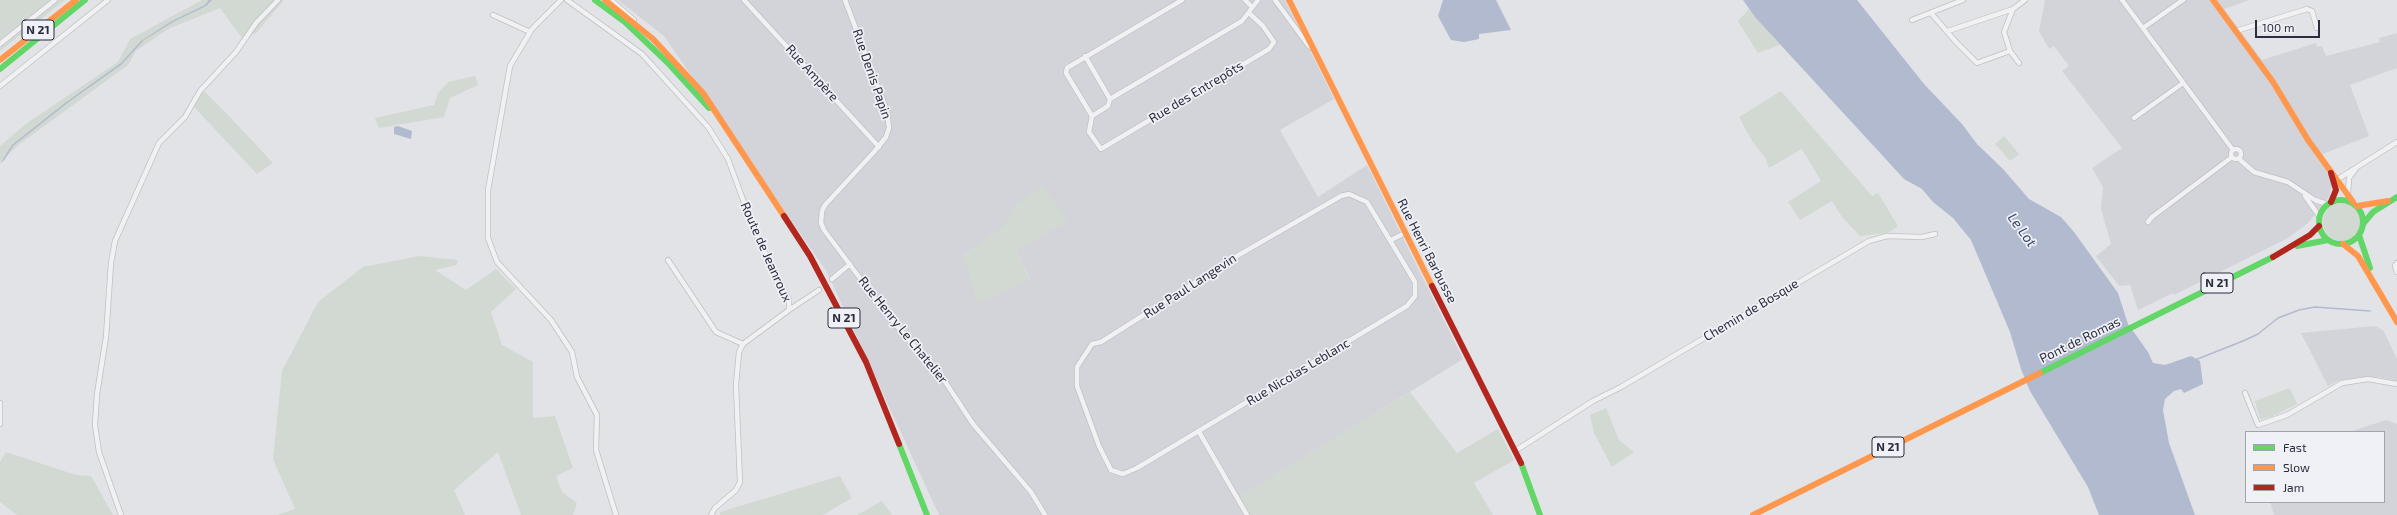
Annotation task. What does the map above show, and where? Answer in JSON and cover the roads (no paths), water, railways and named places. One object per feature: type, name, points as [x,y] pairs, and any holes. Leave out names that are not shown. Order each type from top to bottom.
[{"type":"main road","name":"N 21","points":[[0,60],[76,0]]},
{"type":"main road","name":"N 21","points":[[0,69],[86,0]]},
{"type":"main road","name":"N 21","points":[[595,0],[625,22],[667,62],[723,125]]},
{"type":"main road","name":"N 21","points":[[605,0],[650,37],[703,93],[810,256],[849,327],[886,408],[927,515]]},
{"type":"main road","name":"Rue Henri Barbusse","points":[[1289,0],[1515,451],[1534,492],[1540,515]]},
{"type":"main road","points":[[2213,0],[2273,82],[2308,140],[2329,168],[2336,181],[2361,211],[2363,224]]},
{"type":"main road","points":[[2336,181],[2335,194],[2319,216],[2319,226],[2328,240],[2343,244],[2358,256],[2374,280],[2397,322]]},
{"type":"main road","points":[[2329,203],[2341,199],[2355,204],[2394,198]]},
{"type":"main road","points":[[2343,244],[2349,243],[2359,235],[2363,224],[2373,212],[2394,198]]},
{"type":"main road","name":"N 21","points":[[2289,249],[2310,236],[2319,226]]},
{"type":"main road","points":[[2359,235],[2374,280]]},
{"type":"main road","name":"N 21","points":[[2289,249],[2328,240]]},
{"type":"main road","name":"Pont de Romas","points":[[1753,515],[2289,249]]},
{"type":"street","points":[[0,44],[55,0]]},
{"type":"street","points":[[0,86],[108,0]]},
{"type":"street","points":[[121,515],[99,452],[95,425],[97,394],[106,337],[111,263],[115,241],[160,143],[185,117],[200,91],[236,52],[256,23],[278,0]]},
{"type":"street","points":[[561,0],[530,32],[510,66],[496,136],[486,209],[489,245],[497,262],[547,315],[572,352],[577,377],[597,415],[596,450],[616,515]]},
{"type":"street","name":"Route de Jeanroux","points":[[567,0],[642,54],[708,127],[721,146],[733,170],[755,232],[789,300],[789,310],[743,344]]},
{"type":"street","points":[[612,0],[644,29],[650,37]]},
{"type":"street","name":"Rue Ampère","points":[[744,0],[879,147]]},
{"type":"street","name":"Rue Denis Papin","points":[[845,0],[887,111],[889,128],[886,137],[879,147]]},
{"type":"street","points":[[1182,0],[1069,66],[1066,73],[1092,116],[1108,106],[1110,99],[1242,21],[1258,0]]},
{"type":"street","points":[[1245,0],[1252,7]]},
{"type":"street","points":[[1275,0],[1308,45],[1313,49]]},
{"type":"street","points":[[1912,20],[1963,0]]},
{"type":"street","points":[[1948,31],[2012,9],[2024,0]]},
{"type":"street","points":[[2122,0],[2232,150],[2232,158]]},
{"type":"street","points":[[2142,28],[2183,0]]},
{"type":"street","points":[[2012,9],[2004,32],[2010,51],[2019,63]]},
{"type":"street","points":[[2236,31],[2307,9],[2312,11],[2317,28]]},
{"type":"street","name":"Rue des Entrepôts","points":[[1092,116],[1089,132],[1101,149],[1271,47],[1274,42],[1263,26],[1249,13]]},
{"type":"street","points":[[1931,13],[1977,63],[2010,51]]},
{"type":"street","points":[[493,15],[530,32]]},
{"type":"street","points":[[1085,56],[1110,99]]},
{"type":"street","points":[[2134,118],[2183,83]]},
{"type":"street","points":[[2336,181],[2397,142]]},
{"type":"street","name":"Rue Henry Le Chatelier","points":[[879,147],[822,211],[821,223],[824,230],[889,317],[944,380],[973,424],[1031,492],[1045,515]]},
{"type":"street","points":[[2232,150],[2240,151],[2238,159]]},
{"type":"street","points":[[2148,222],[2152,217],[2232,158],[2238,159],[2254,172],[2288,182],[2302,193],[2315,200],[2329,203]]},
{"type":"street","points":[[2348,195],[2349,178],[2359,166]]},
{"type":"street","points":[[2302,193],[2319,216]]},
{"type":"street","name":"Rue Paul Langevin","points":[[1123,474],[1113,472],[1105,463],[1077,386],[1077,367],[1092,344],[1101,342],[1237,256],[1346,194],[1360,197],[1367,202],[1391,240]]},
{"type":"street","points":[[1391,240],[1405,232]]},
{"type":"street","name":"Chemin de Bosque","points":[[1515,451],[1576,413],[1869,241],[1887,236],[1922,237],[1935,234]]},
{"type":"street","name":"Rue Nicolas Leblanc","points":[[1123,474],[1199,432],[1407,306],[1415,296],[1416,286],[1391,240]]},
{"type":"street","points":[[668,260],[716,332],[743,344],[739,352],[736,385],[740,482],[736,490],[715,508],[711,515]]},
{"type":"street","points":[[832,279],[850,264]]},
{"type":"street","points":[[2396,265],[2397,272]]},
{"type":"street","points":[[789,310],[819,290]]},
{"type":"street","points":[[2245,393],[2258,425],[2287,415],[2342,383],[2368,379],[2397,384]]},
{"type":"street","points":[[0,403],[0,424]]},
{"type":"street","points":[[1199,432],[1247,515]]},
{"type":"water","points":[[209,0],[212,0],[206,6],[173,22],[144,40],[121,65],[70,101],[13,146],[0,164],[12,145],[65,103],[121,63],[141,41],[172,21],[205,5]]},
{"type":"water","points":[[1443,0],[1496,0],[1511,30],[1479,34],[1479,39],[1464,42],[1451,40],[1438,16]]},
{"type":"water","name":"Le Lot","points":[[1743,0],[1857,0],[1924,84],[1962,124],[1977,144],[2003,169],[2029,199],[2061,217],[2074,232],[2118,293],[2128,324],[2148,352],[2153,363],[2165,365],[2191,356],[2200,361],[2203,384],[2184,393],[2181,389],[2174,391],[2165,399],[2163,410],[2169,443],[2195,515],[2099,515],[2088,487],[2030,391],[2021,369],[2010,332],[1971,240],[1953,218],[1933,202],[1922,189],[1904,179],[1755,17]]},
{"type":"water","points":[[398,126],[412,131],[411,139],[394,134],[394,127]]},
{"type":"waterway","points":[[2195,360],[2258,334],[2278,318],[2299,310],[2315,307],[2370,311]]}]
